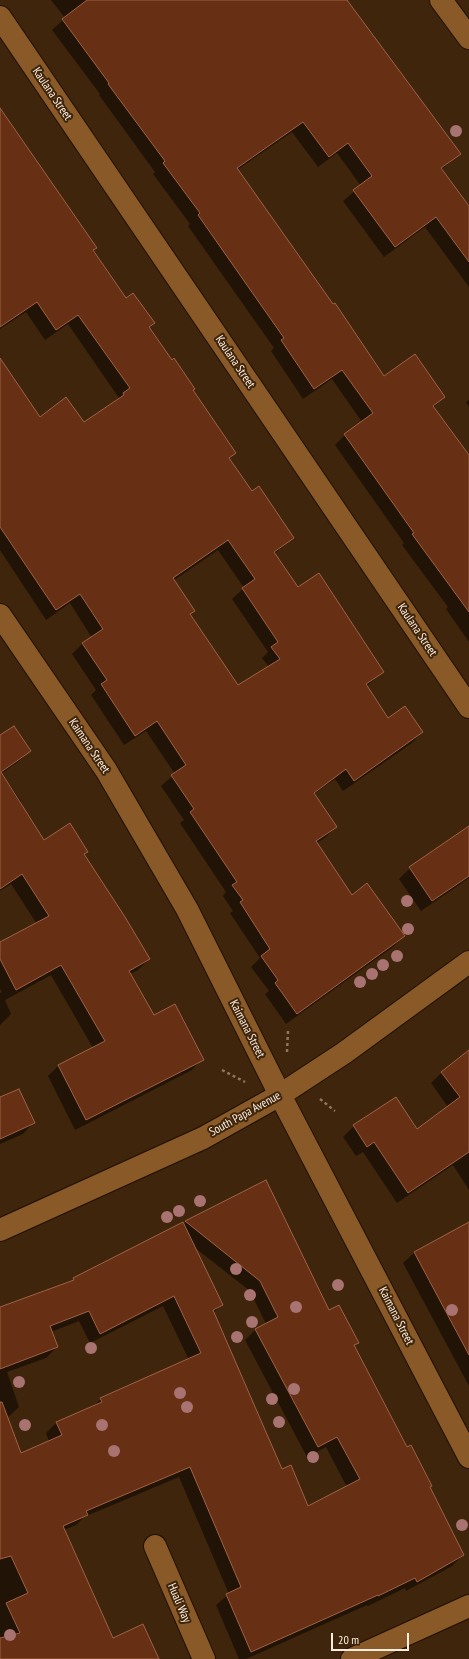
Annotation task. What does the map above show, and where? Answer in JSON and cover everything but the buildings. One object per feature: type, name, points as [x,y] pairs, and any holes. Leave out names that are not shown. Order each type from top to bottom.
[{"type":"street","points":[[441,0],[469,38]]},
{"type":"street","name":"Kaulana Street","points":[[0,16],[469,707]]},
{"type":"street","name":"Kaimana Street","points":[[0,615],[106,770],[187,909],[280,1095],[469,1457]]},
{"type":"street","name":"South Papa Avenue","points":[[0,1230],[203,1138],[280,1095],[344,1053],[469,962]]},
{"type":"street","name":"Huali Way","points":[[155,1546],[204,1659]]},
{"type":"street","points":[[352,1659],[469,1606]]},
{"type":"path","points":[[287,1056],[288,1031]]},
{"type":"path","points":[[222,1070],[245,1082]]},
{"type":"path","points":[[319,1098],[335,1111]]}]
